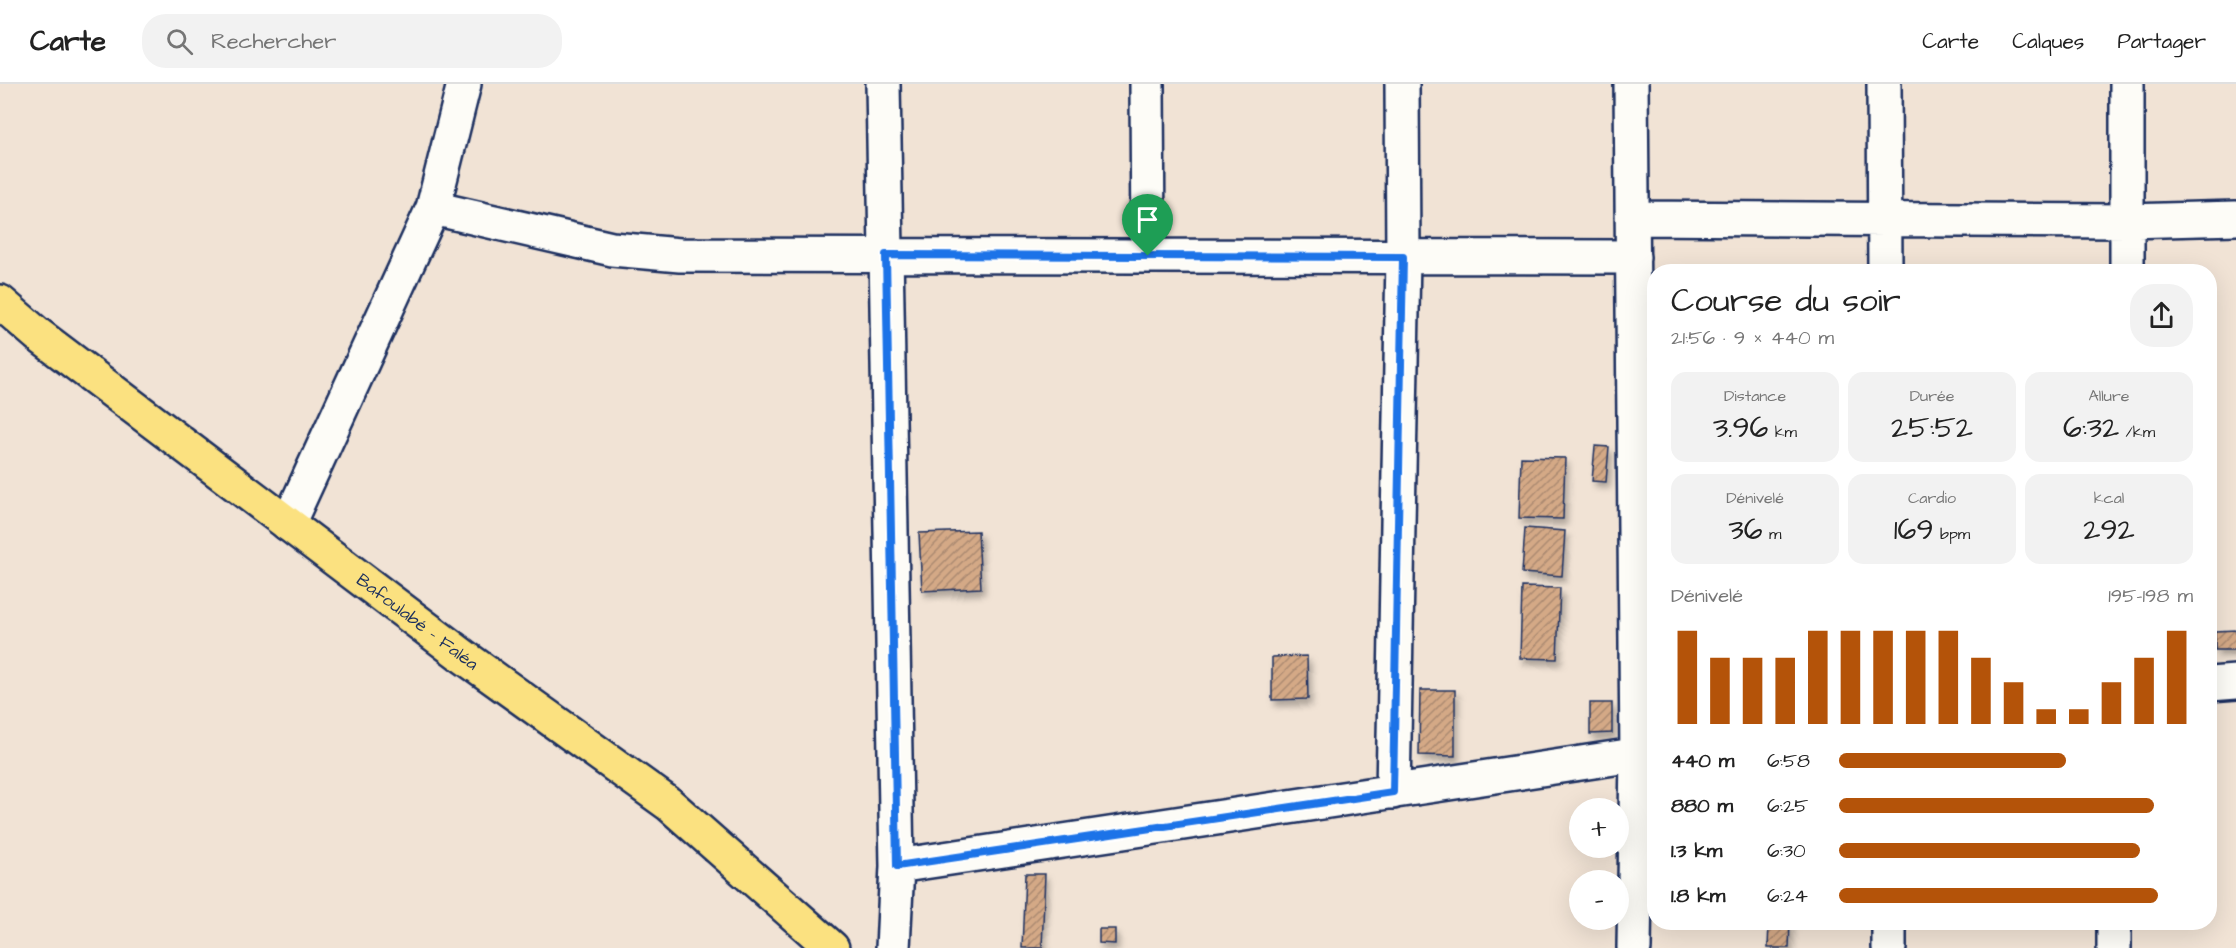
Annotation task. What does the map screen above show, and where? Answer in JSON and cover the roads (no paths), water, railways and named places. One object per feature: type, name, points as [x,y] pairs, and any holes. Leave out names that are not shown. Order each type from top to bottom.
[{"type":"main road","name":"Bafoulabé - Faléa","points":[[0,302],[37,334],[463,656],[669,804],[832,948]]},
{"type":"street","points":[[288,524],[433,208],[464,84]]},
{"type":"street","points":[[883,84],[897,866],[894,948]]},
{"type":"street","points":[[1147,84],[1148,256]]},
{"type":"street","points":[[1393,792],[1403,257],[1402,84]]},
{"type":"street","points":[[1632,84],[1633,257],[1646,754],[1634,948]]},
{"type":"street","points":[[1884,84],[1885,264]]},
{"type":"street","points":[[2127,84],[2127,264]]},
{"type":"street","points":[[433,208],[612,249],[680,255],[1633,257]]},
{"type":"street","points":[[1633,218],[2128,221],[2236,218]]},
{"type":"street","points":[[2217,683],[2236,681]]},
{"type":"street","points":[[897,866],[1646,754]]},
{"type":"street","points":[[1889,930],[1889,948]]},
{"type":"street","points":[[2114,930],[2114,948]]}]
